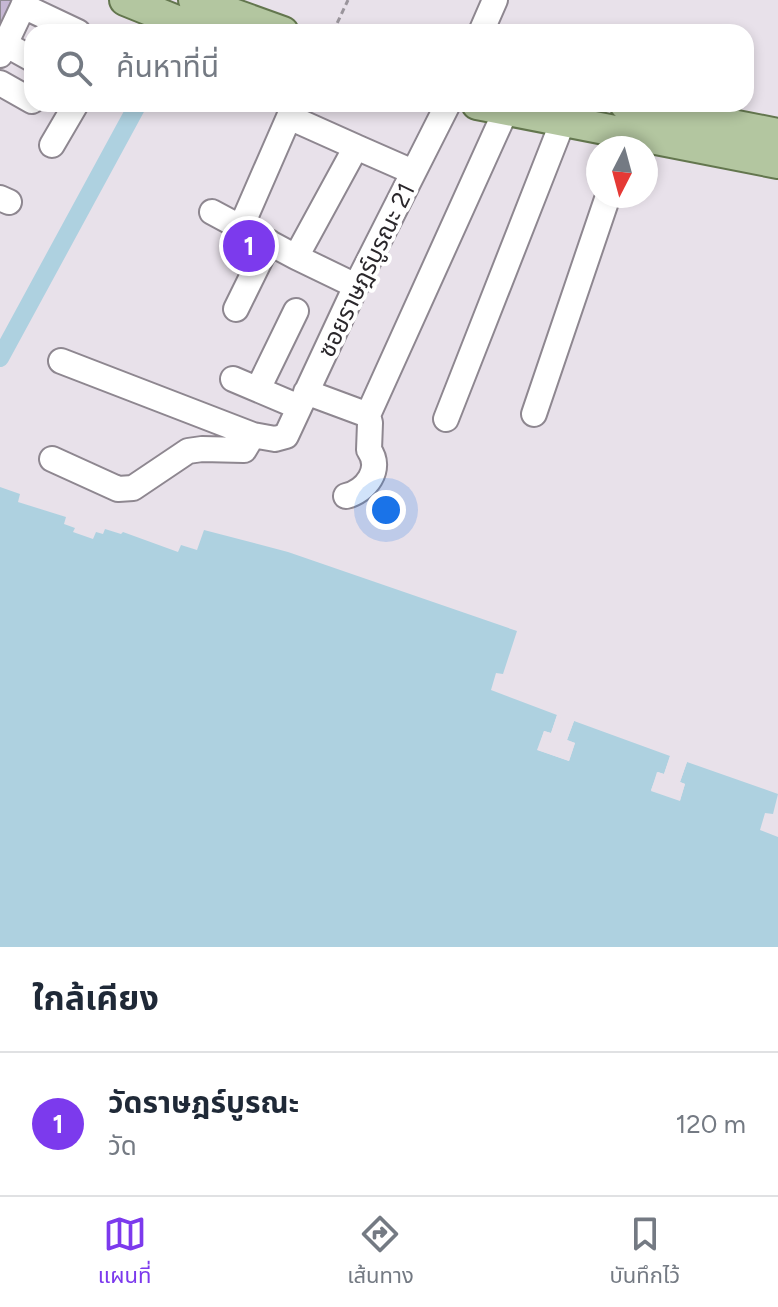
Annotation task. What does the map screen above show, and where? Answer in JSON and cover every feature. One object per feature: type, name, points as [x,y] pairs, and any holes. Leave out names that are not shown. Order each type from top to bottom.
[{"type":"main road","points":[[194,0],[258,24]]},
{"type":"main road","points":[[126,1],[184,24]]},
{"type":"main road","points":[[517,112],[563,121],[629,123],[778,163]]},
{"type":"main road","points":[[629,123],[681,112]]},
{"type":"main road","points":[[697,112],[778,134]]},
{"type":"street","points":[[484,24],[495,0]]},
{"type":"street","points":[[24,57],[3,50],[24,3],[63,24]]},
{"type":"street","points":[[0,83],[24,96]]},
{"type":"street","points":[[52,145],[72,112]]},
{"type":"street","name":"ซอยราษฎร์บูรณะ 21","points":[[253,435],[275,439],[286,436],[356,286],[444,112]]},
{"type":"street","points":[[346,496],[358,493],[368,483],[375,465],[369,450],[368,415],[489,112]]},
{"type":"street","points":[[241,227],[289,117],[413,172]]},
{"type":"street","points":[[446,419],[563,121]]},
{"type":"street","points":[[296,257],[356,147]]},
{"type":"street","points":[[534,414],[604,208]]},
{"type":"street","points":[[212,212],[356,286]]},
{"type":"street","points":[[236,309],[269,242]]},
{"type":"street","points":[[258,389],[296,311]]},
{"type":"street","points":[[52,459],[118,489],[133,488],[188,451],[244,450],[253,435],[61,361]]},
{"type":"street","points":[[233,379],[258,389],[368,415]]},
{"type":"path","points":[[337,24],[348,0]]},
{"type":"water","points":[[0,487],[20,494],[18,502],[66,517],[64,524],[75,528],[73,532],[93,539],[96,532],[103,534],[105,529],[123,532],[178,552],[181,545],[197,550],[204,530],[288,552],[517,631],[503,674],[496,673],[491,690],[557,715],[551,733],[544,731],[538,750],[569,761],[575,743],[567,740],[574,721],[670,756],[664,774],[658,772],[651,790],[680,800],[685,784],[680,782],[687,762],[778,794],[773,814],[765,813],[760,830],[778,837],[778,947],[0,947]]},
{"type":"pier","points":[[557,715],[561,717],[554,735],[546,736],[542,747],[566,756],[570,745],[563,739],[570,720],[574,721],[567,740],[575,743],[569,761],[537,750],[544,731],[551,733]]},
{"type":"pier","points":[[670,756],[674,757],[667,776],[660,777],[656,788],[677,796],[680,786],[676,781],[683,760],[687,762],[680,782],[685,784],[680,801],[651,791],[657,772],[664,774]]},
{"type":"building","points":[[0,0],[16,0],[0,34]]},
{"type":"waterway","points":[[0,358],[134,112]]},
{"type":"place","name":"วัดราษฎร์บูรณะ","points":[[249,246]]}]
